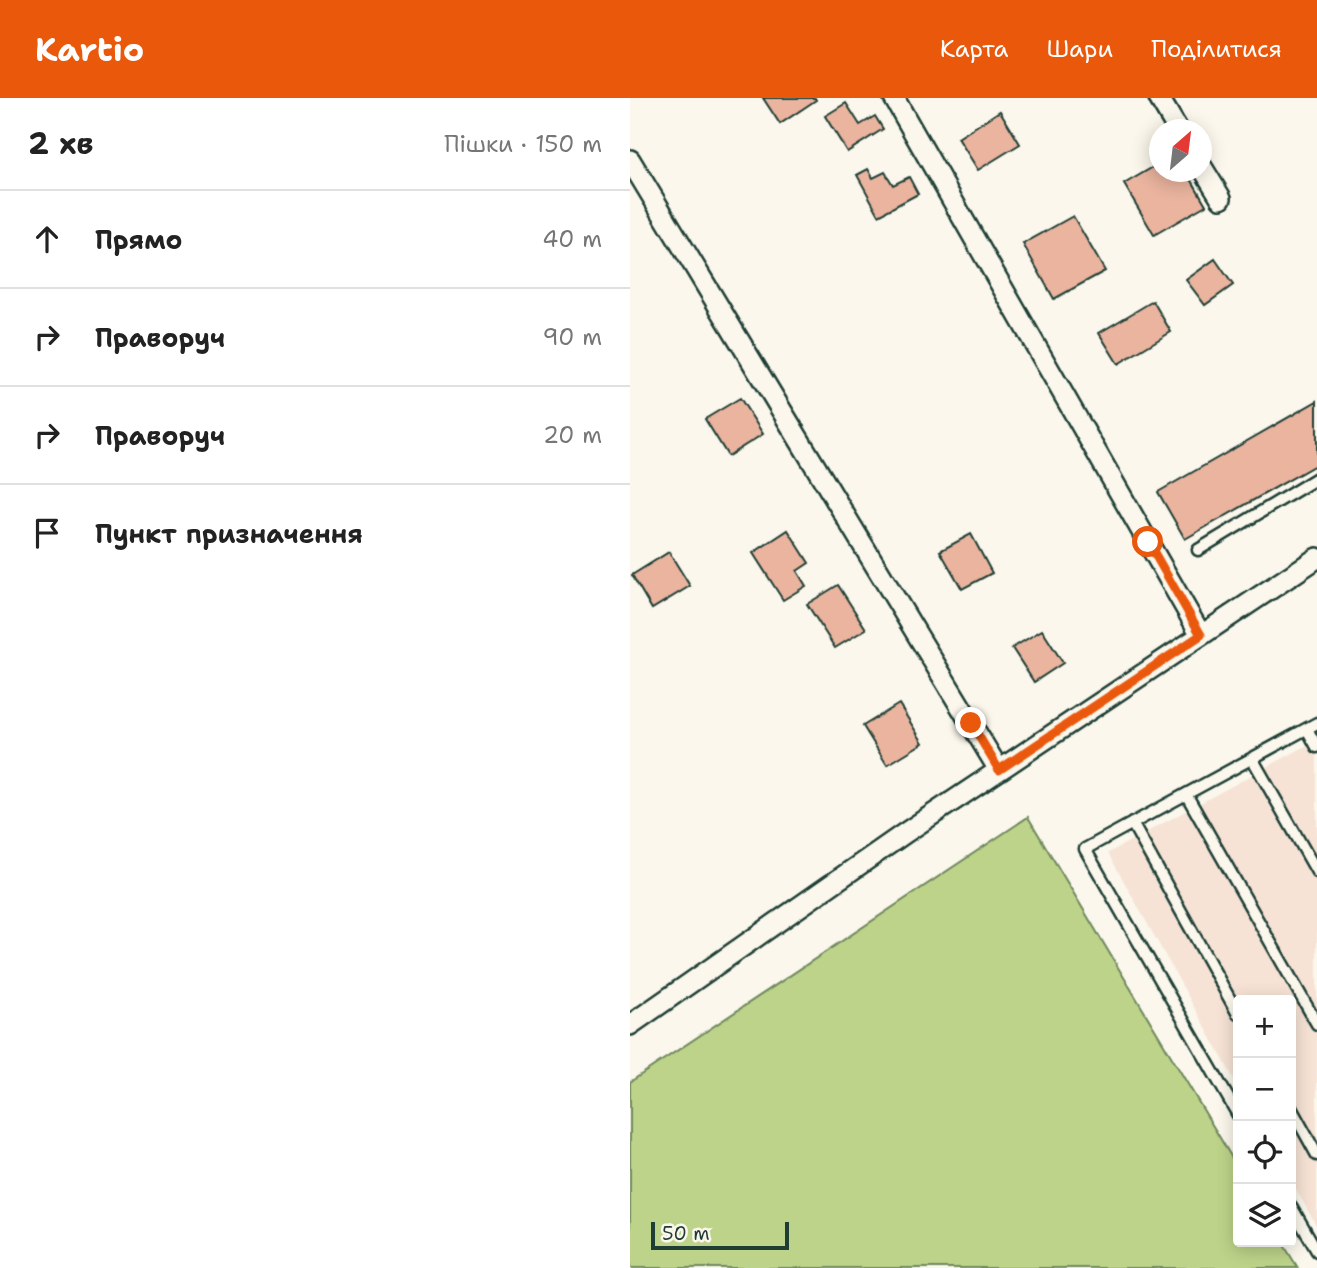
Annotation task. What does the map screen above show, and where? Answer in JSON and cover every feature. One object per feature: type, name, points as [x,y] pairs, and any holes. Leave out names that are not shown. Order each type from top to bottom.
[{"type":"street","points":[[894,98],[1201,635]]},
{"type":"street","points":[[1158,98],[1171,119]]},
{"type":"street","points":[[630,160],[999,770]]},
{"type":"street","points":[[1211,182],[1221,198]]},
{"type":"street","points":[[630,1025],[999,770],[1317,558]]},
{"type":"lane","points":[[1198,550],[1317,478]]},
{"type":"lane","points":[[1233,1106],[1085,849],[1317,723]]},
{"type":"lane","points":[[1307,729],[1317,747]]},
{"type":"lane","points":[[1252,758],[1317,872]]},
{"type":"lane","points":[[1186,794],[1317,1024]]},
{"type":"lane","points":[[1132,823],[1233,1005]]},
{"type":"lane","points":[[1296,1117],[1317,1155]]},
{"type":"lane","points":[[1296,1215],[1317,1251]]},
{"type":"shaded area","points":[[1317,740],[1317,1227],[1296,1189],[1296,995],[1233,995],[1233,1077],[1108,853]]},
{"type":"green space","points":[[1028,817],[1233,1160],[1233,1247],[1285,1247],[1298,1268],[630,1268],[630,1082]]},
{"type":"building","points":[[763,98],[815,98],[816,100],[780,124]]},
{"type":"building","points":[[846,103],[860,125],[875,116],[883,129],[847,152],[825,116]]},
{"type":"building","points":[[1000,111],[1020,144],[978,170],[958,138]]},
{"type":"building","points":[[868,169],[873,178],[885,172],[893,185],[909,177],[918,194],[879,215],[857,175]]},
{"type":"building","points":[[1149,169],[1149,182],[1193,182],[1206,205],[1154,235],[1124,184]]},
{"type":"building","points":[[1073,216],[1105,271],[1054,299],[1023,244]]},
{"type":"building","points":[[1215,259],[1233,285],[1205,305],[1186,280]]},
{"type":"building","points":[[1153,301],[1171,332],[1118,364],[1099,333]]},
{"type":"building","points":[[740,398],[763,434],[728,456],[705,419]]},
{"type":"building","points":[[1317,401],[1317,464],[1185,539],[1158,492]]},
{"type":"building","points":[[788,530],[809,563],[797,571],[806,586],[783,600],[753,553]]},
{"type":"building","points":[[971,534],[992,573],[962,589],[940,551]]},
{"type":"building","points":[[669,552],[690,586],[652,609],[632,575]]},
{"type":"building","points":[[838,585],[866,629],[835,648],[807,604]]},
{"type":"building","points":[[1042,630],[1063,663],[1034,682],[1012,648]]},
{"type":"building","points":[[899,704],[923,743],[887,765],[863,726]]},
{"type":"route","points":[[971,723],[999,770],[1201,635],[1148,542]]}]
